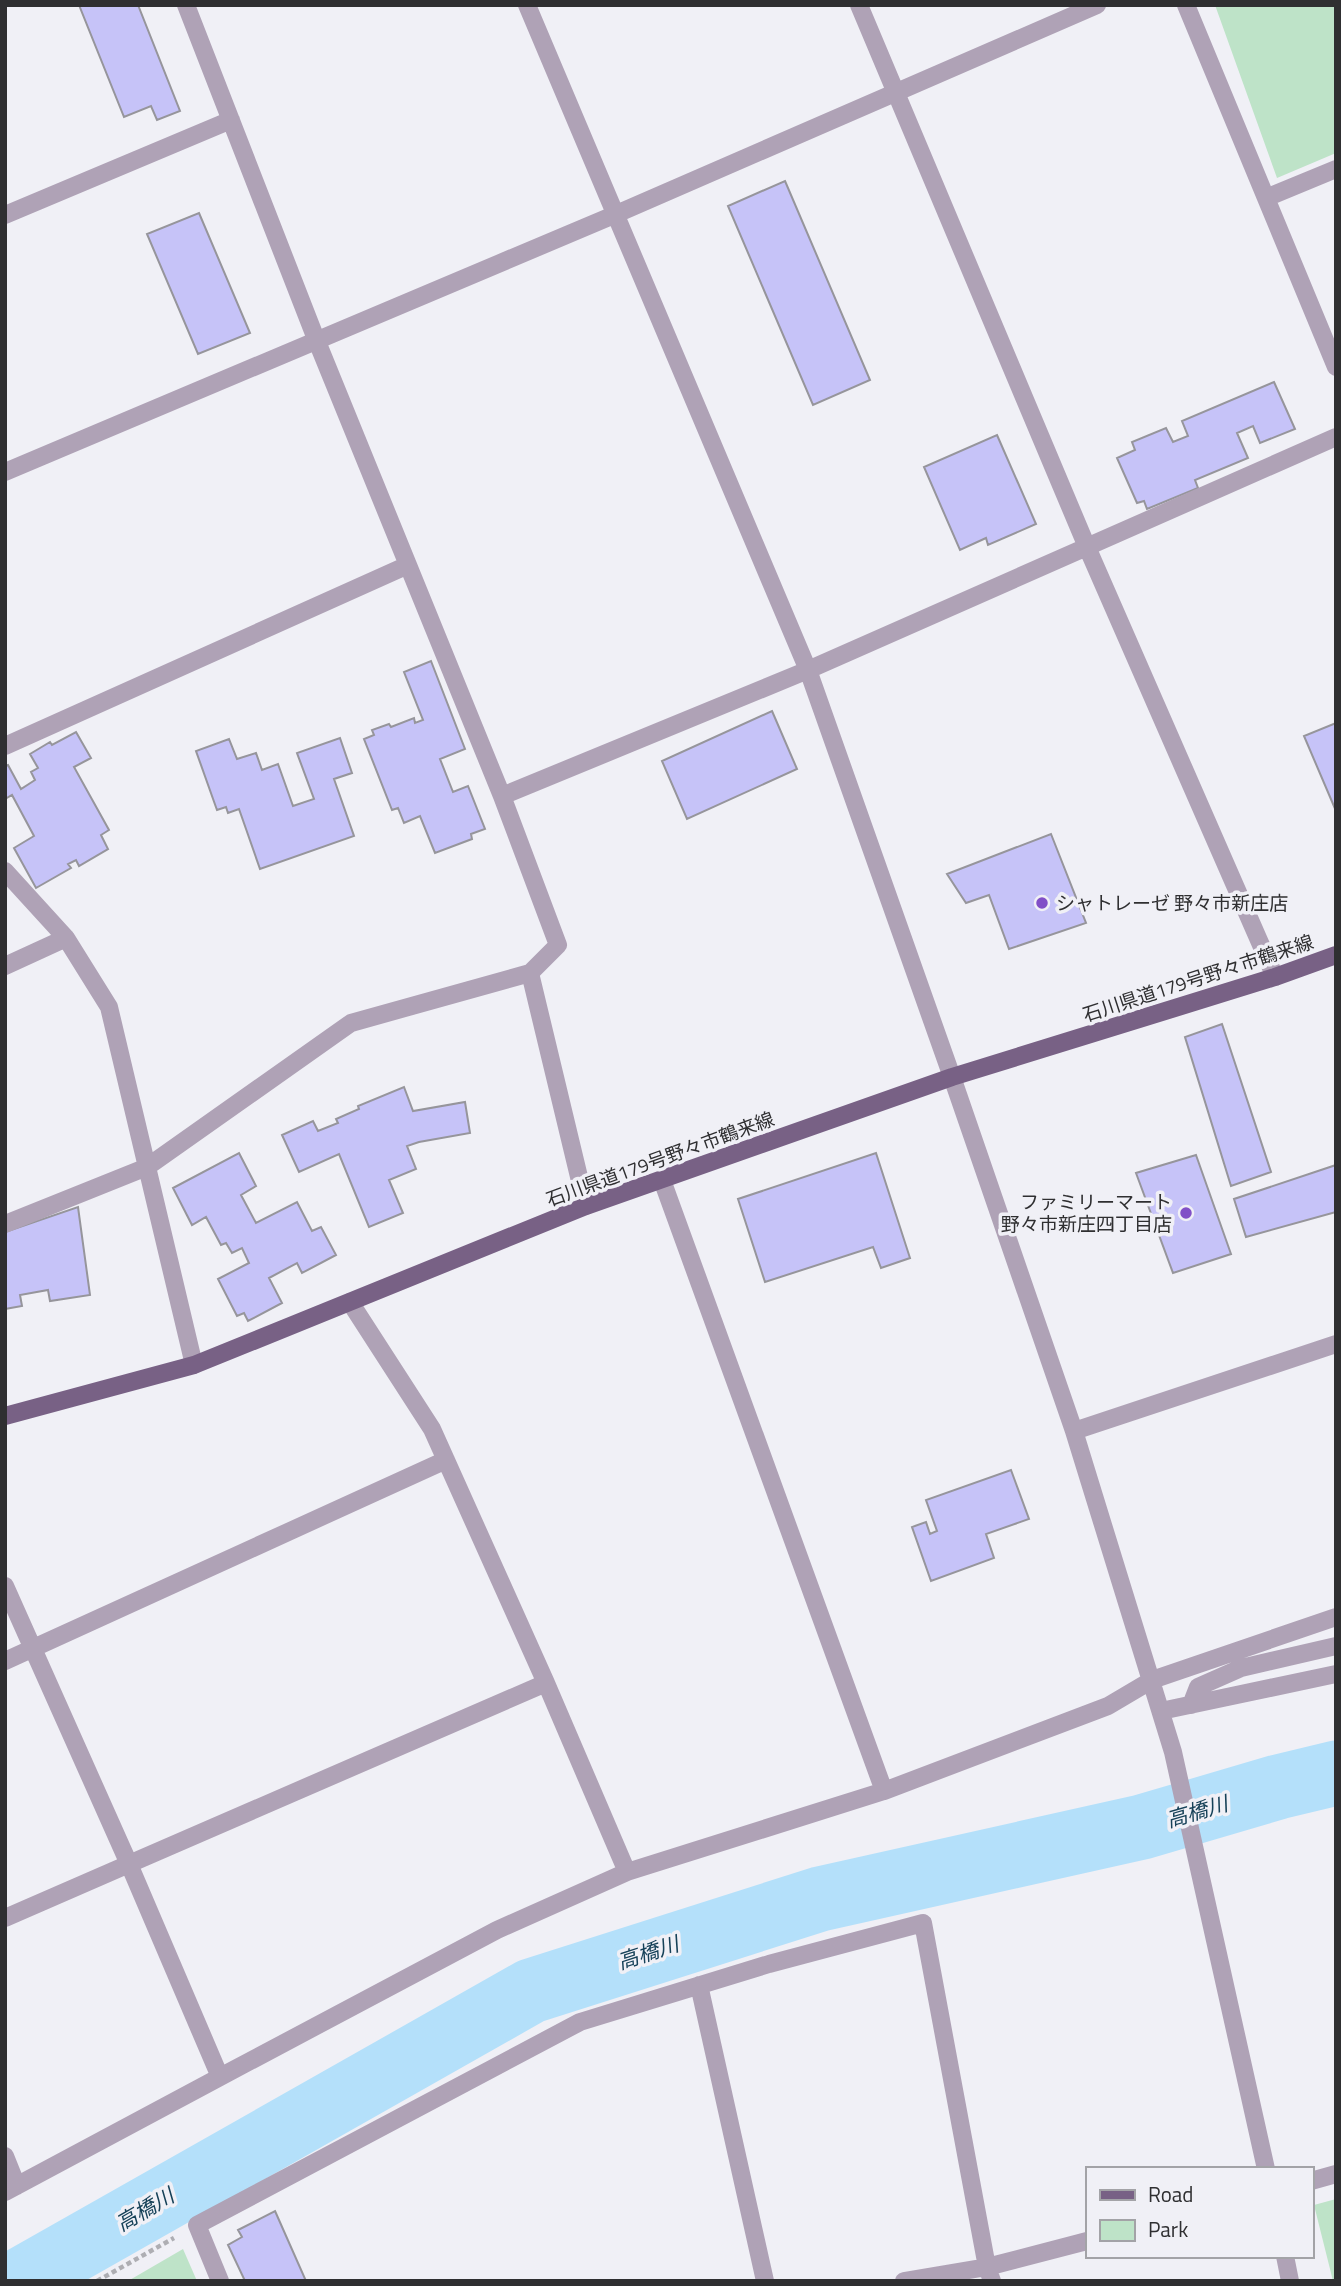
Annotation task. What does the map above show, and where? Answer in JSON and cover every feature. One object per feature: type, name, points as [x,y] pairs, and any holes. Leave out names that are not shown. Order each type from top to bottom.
[{"type":"main road","name":"石川県道179号野々市鶴来線","points":[[5,1416],[194,1365],[586,1206],[952,1077],[1275,978],[1336,955]]},
{"type":"street","points":[[5,1224],[147,1167],[351,1023],[530,973],[558,945],[502,796],[316,339],[186,5]]},
{"type":"street","points":[[527,5],[808,670],[952,1077],[1073,1431],[1173,1752],[1266,2167]]},
{"type":"street","points":[[859,5],[1087,547],[1275,978]]},
{"type":"street","points":[[5,472],[614,215],[1097,5]]},
{"type":"street","points":[[1186,5],[1336,366]]},
{"type":"street","points":[[5,215],[231,120]]},
{"type":"street","points":[[1266,198],[1336,169]]},
{"type":"street","points":[[502,796],[808,670],[1336,437]]},
{"type":"street","points":[[5,746],[408,565]]},
{"type":"street","points":[[5,871],[66,938],[109,1007],[194,1365]]},
{"type":"street","points":[[5,966],[66,938]]},
{"type":"street","points":[[530,973],[586,1206]]},
{"type":"street","points":[[662,1180],[884,1791]]},
{"type":"street","points":[[349,1302],[432,1429],[546,1682],[627,1872]]},
{"type":"street","points":[[1073,1431],[1336,1344]]},
{"type":"street","points":[[5,1661],[446,1460]]},
{"type":"street","points":[[5,1586],[220,2077]]},
{"type":"street","points":[[5,2156],[11,2189],[497,1930],[627,1872],[884,1791],[1108,1706],[1152,1680],[1336,1617]]},
{"type":"street","points":[[1191,1705],[1198,1687],[1241,1668],[1336,1646]]},
{"type":"street","points":[[1161,1712],[1336,1674]]},
{"type":"street","points":[[5,1918],[546,1682]]},
{"type":"street","points":[[220,2281],[197,2225],[580,2022],[699,1985],[923,1923],[989,2274]]},
{"type":"street","points":[[699,1985],[765,2281]]},
{"type":"street","points":[[1313,2180],[1336,2174]]},
{"type":"street","points":[[904,2281],[989,2274],[1086,2241]]},
{"type":"street","points":[[1285,2258],[1290,2281]]},
{"type":"path","points":[[97,2281],[197,2225]]},
{"type":"green space","points":[[1215,5],[1336,5],[1336,153],[1277,178]]},
{"type":"green space","points":[[1336,2199],[1336,2281],[1333,2281],[1314,2205]]},
{"type":"green space","points":[[183,2249],[197,2281],[128,2281]]},
{"type":"building","points":[[79,5],[138,5],[180,111],[157,120],[151,106],[124,117]]},
{"type":"building","points":[[785,181],[870,380],[813,405],[728,206]]},
{"type":"building","points":[[785,181],[870,380],[813,405],[728,206]]},
{"type":"building","points":[[199,213],[250,333],[198,354],[147,234]]},
{"type":"building","points":[[1274,382],[1295,429],[1260,443],[1253,426],[1237,433],[1248,458],[1195,480],[1198,488],[1147,509],[1144,501],[1137,503],[1117,458],[1135,450],[1132,442],[1166,428],[1173,442],[1188,436],[1182,421]]},
{"type":"building","points":[[997,435],[1036,524],[988,545],[986,538],[960,550],[924,467]]},
{"type":"building","points":[[431,661],[465,749],[440,759],[453,792],[468,786],[485,829],[471,834],[472,839],[435,853],[420,816],[404,823],[398,808],[392,810],[364,739],[374,735],[372,730],[389,724],[391,727],[414,718],[415,723],[423,720],[404,672]]},
{"type":"building","points":[[772,711],[797,769],[687,819],[662,761]]},
{"type":"building","points":[[1336,723],[1336,811],[1304,736]]},
{"type":"building","points":[[76,732],[91,758],[74,767],[109,830],[101,835],[108,849],[79,866],[76,860],[68,864],[71,868],[36,888],[14,848],[34,836],[12,795],[5,799],[5,766],[8,765],[21,789],[35,780],[31,772],[38,768],[30,754],[50,742],[52,745]]},
{"type":"building","points":[[340,738],[352,773],[334,779],[354,836],[260,869],[239,809],[228,813],[226,807],[217,810],[196,751],[229,739],[237,759],[256,753],[262,770],[278,764],[293,806],[314,799],[297,753]]},
{"type":"building","points":[[1051,834],[1086,923],[1009,949],[989,895],[966,903],[947,874]]},
{"type":"building","points":[[1222,1024],[1271,1172],[1231,1186],[1185,1037]]},
{"type":"building","points":[[404,1087],[413,1111],[465,1102],[470,1133],[407,1146],[416,1169],[389,1180],[403,1213],[369,1227],[339,1154],[299,1172],[282,1135],[313,1121],[318,1131],[338,1123],[336,1119],[359,1109],[358,1106]]},
{"type":"building","points":[[239,1153],[256,1186],[241,1195],[256,1223],[297,1202],[312,1231],[321,1227],[336,1255],[302,1273],[297,1263],[269,1278],[282,1303],[248,1321],[244,1313],[237,1316],[218,1279],[249,1263],[242,1248],[232,1253],[226,1243],[221,1245],[206,1217],[192,1225],[173,1188]]},
{"type":"building","points":[[876,1153],[910,1258],[881,1268],[873,1247],[765,1282],[738,1199]]},
{"type":"building","points":[[876,1153],[910,1258],[881,1268],[873,1247],[765,1282],[738,1199]]},
{"type":"building","points":[[1196,1155],[1231,1254],[1173,1273],[1136,1173]]},
{"type":"building","points":[[1336,1165],[1336,1212],[1246,1237],[1234,1199]]},
{"type":"building","points":[[78,1207],[90,1295],[50,1301],[48,1290],[20,1295],[22,1306],[5,1309],[5,1232]]},
{"type":"building","points":[[1011,1470],[1029,1519],[986,1534],[994,1558],[931,1581],[912,1527],[926,1522],[930,1534],[937,1531],[926,1500]]},
{"type":"building","points":[[275,2211],[306,2281],[245,2281],[228,2245],[242,2237],[238,2230]]},
{"type":"waterway","name":"高橋川","points":[[19,2281],[531,1991],[820,1899],[1142,1827],[1336,1773]]},
{"type":"place","name":"シャトレーゼ 野々市新庄店","points":[[1042,903]]},
{"type":"place","name":"ファミリーマート 野々市新庄四丁目店","points":[[1186,1213]]}]
